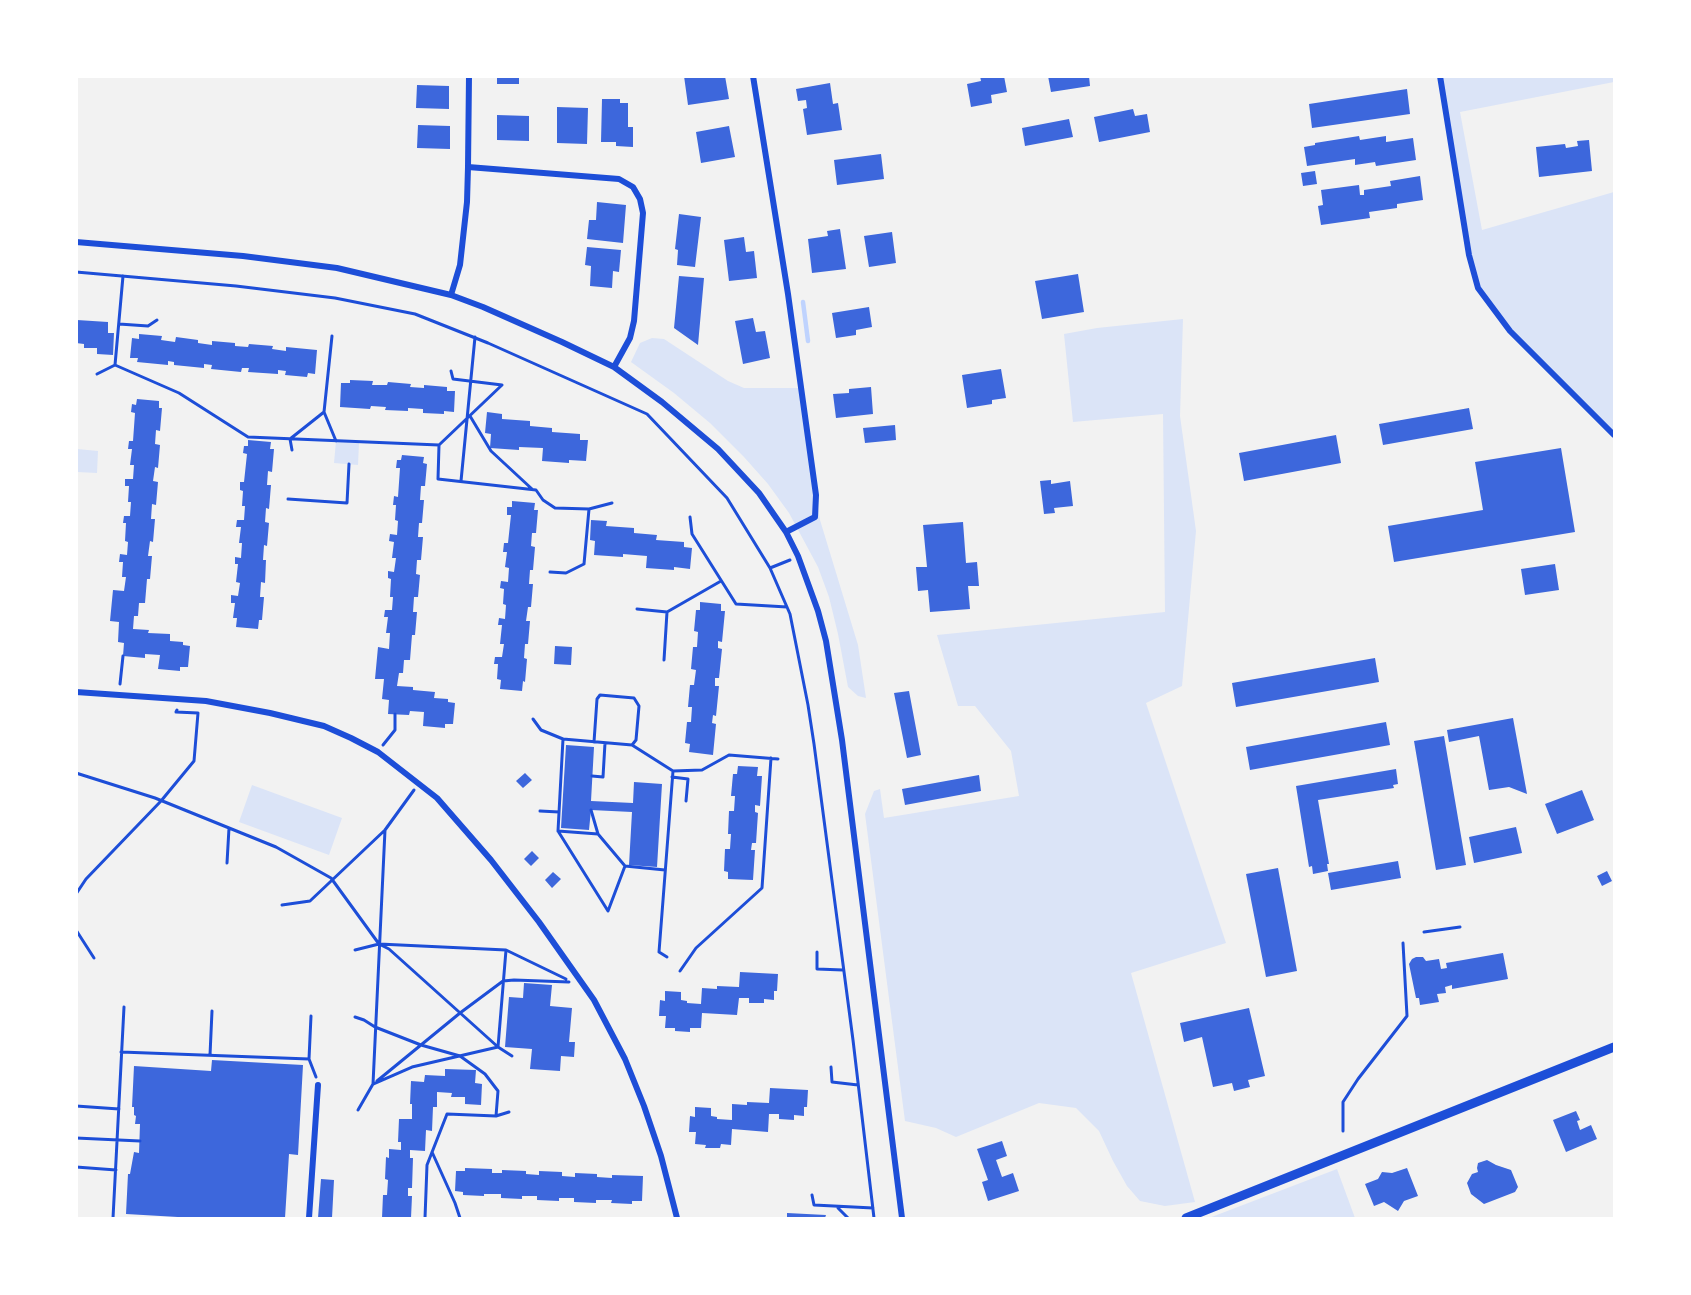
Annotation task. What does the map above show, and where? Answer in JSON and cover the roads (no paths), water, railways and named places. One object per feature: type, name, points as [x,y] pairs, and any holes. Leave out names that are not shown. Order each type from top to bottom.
[{"type":"main road","points":[[1186,1218],[1614,1047]]},
{"type":"street","points":[[451,295],[460,265],[468,202],[469,76]]},
{"type":"street","points":[[753,76],[788,294],[816,495],[815,517],[786,532]]},
{"type":"street","points":[[1440,76],[1470,255],[1478,288],[1510,331],[1614,435]]},
{"type":"street","points":[[468,167],[619,179],[633,187],[640,199],[643,213],[634,321],[630,338],[614,367]]},
{"type":"street","points":[[76,242],[243,256],[305,264],[367,275],[451,295],[516,321],[614,367],[662,402],[718,448],[759,493],[786,532],[798,556],[826,641],[902,1218]]},
{"type":"street","points":[[76,692],[207,701],[324,726],[378,752],[436,798],[491,860],[539,922],[594,1000],[625,1059],[644,1106],[661,1156],[677,1218]]},
{"type":"street","points":[[309,1218],[318,1085]]},
{"type":"waterway","points":[[803,302],[808,341]]}]
